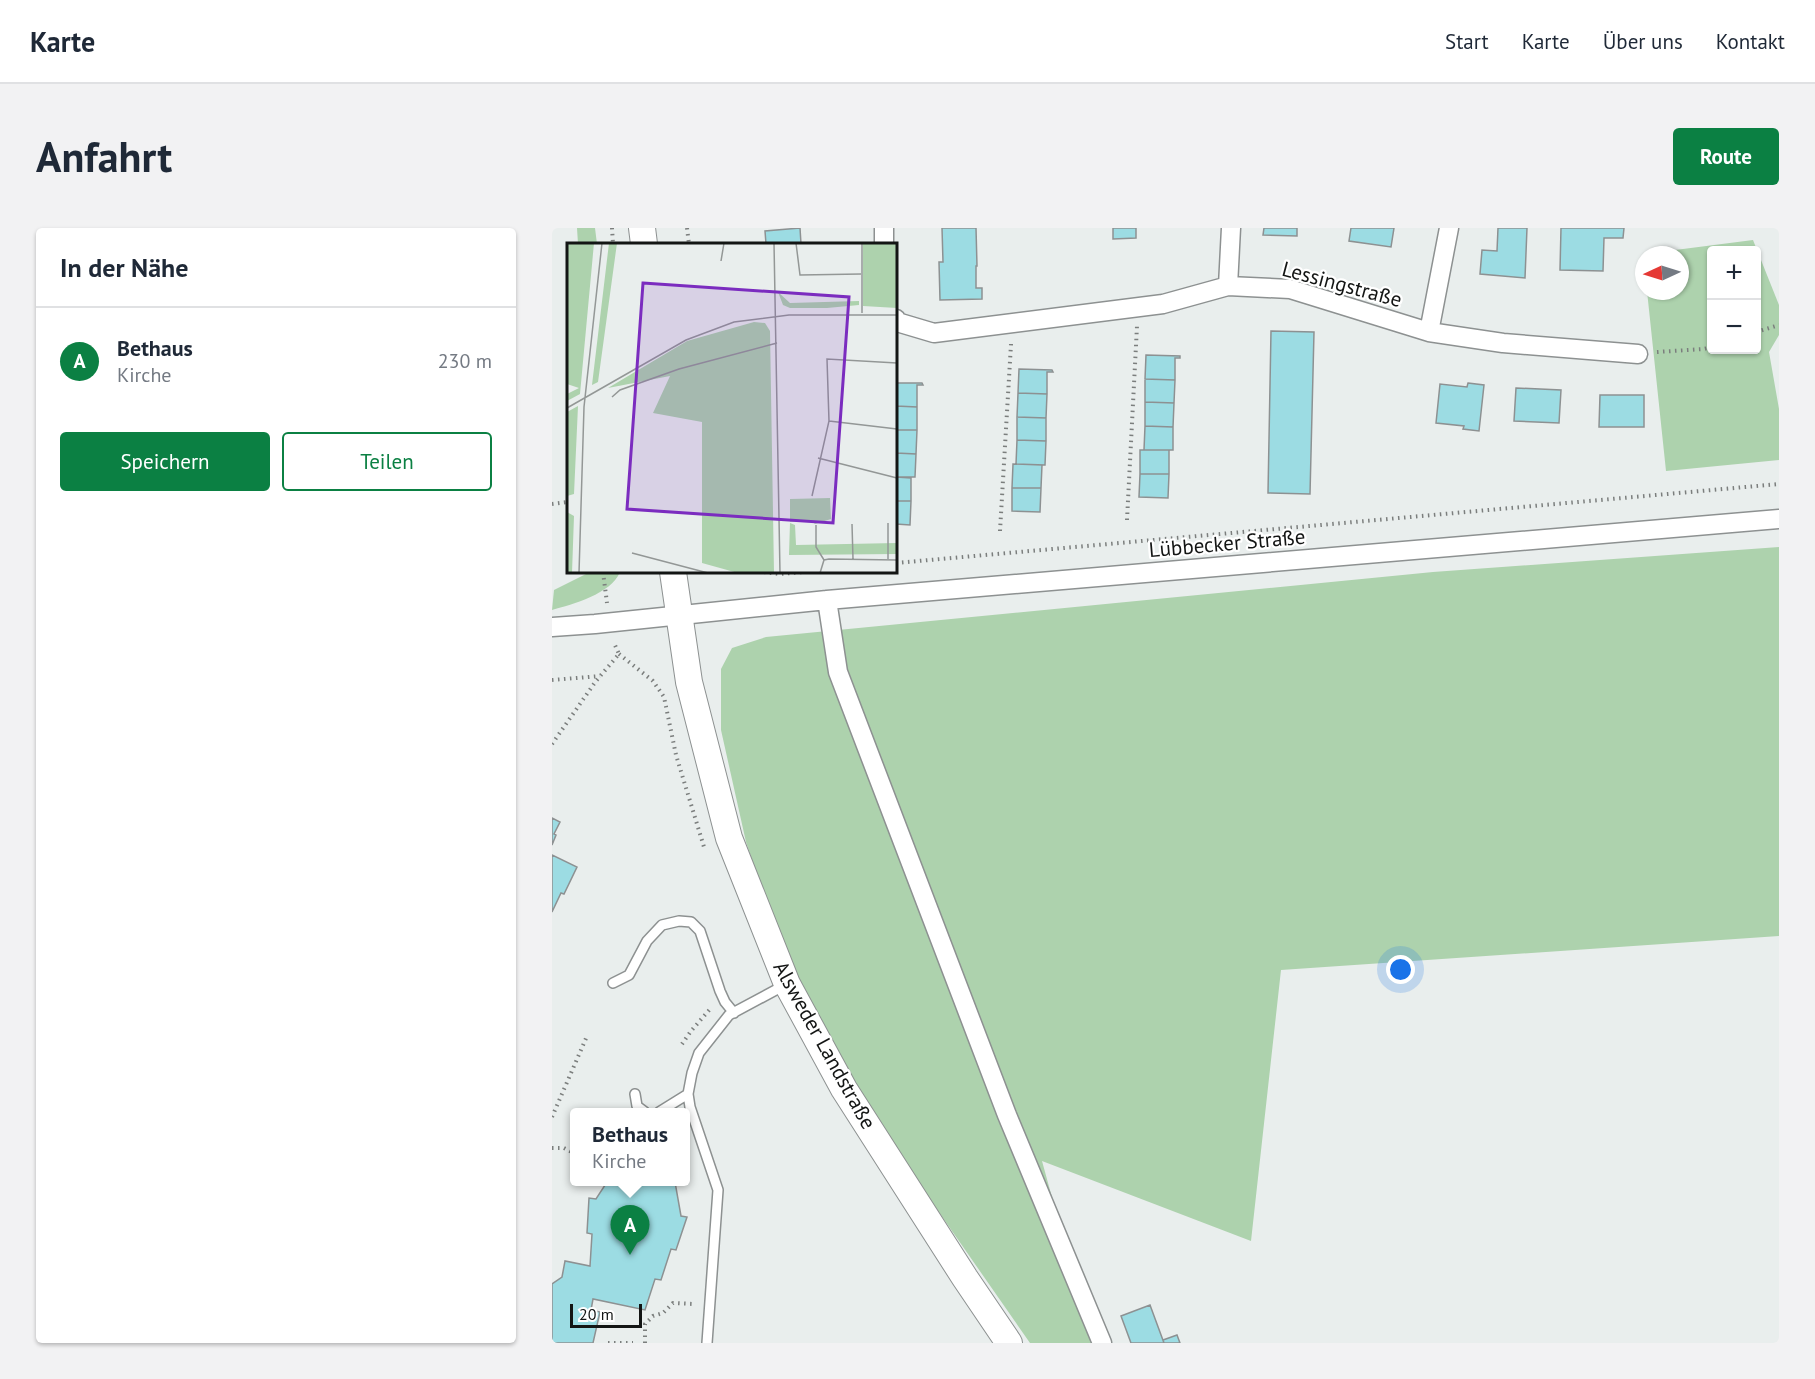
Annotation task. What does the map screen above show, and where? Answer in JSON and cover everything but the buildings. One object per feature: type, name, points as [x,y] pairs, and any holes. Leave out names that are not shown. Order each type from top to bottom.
[{"type":"main road","points":[[642,228],[644,243]]},
{"type":"main road","name":"Alsweder Landstraße","points":[[673,573],[689,682],[729,838],[787,984],[844,1089],[1009,1343]]},
{"type":"street","points":[[884,243],[885,228]]},
{"type":"street","points":[[1228,286],[1231,228]]},
{"type":"street","points":[[1429,332],[1449,228]]},
{"type":"street","name":"Lessingstraße","points":[[897,322],[934,333],[1163,304],[1228,286],[1290,289],[1429,332],[1503,343],[1638,354]]},
{"type":"street","name":"Lübbecker Straße","points":[[552,627],[827,600],[1779,519]]},
{"type":"street","points":[[827,600],[838,672],[1007,1115],[1102,1343]]},
{"type":"lane","points":[[613,983],[629,975],[647,941],[662,925],[679,921],[691,922],[700,931],[720,992],[734,1013]]},
{"type":"lane","points":[[707,1343],[718,1190],[690,1107],[688,1095],[692,1073],[699,1053],[729,1016],[787,984]]},
{"type":"lane","points":[[635,1094],[639,1108]]},
{"type":"lane","points":[[667,1108],[688,1095]]},
{"type":"path","points":[[612,228],[613,243]]},
{"type":"path","points":[[687,228],[690,243]]},
{"type":"path","points":[[1127,520],[1138,307]]},
{"type":"path","points":[[1000,531],[1012,323]]},
{"type":"path","points":[[1761,331],[1779,326]]},
{"type":"path","points":[[1638,354],[1707,348]]},
{"type":"path","points":[[897,563],[1779,484]]},
{"type":"path","points":[[552,504],[567,502]]},
{"type":"path","points":[[552,744],[619,654],[613,641],[603,573]]},
{"type":"path","points":[[772,573],[792,573]]},
{"type":"path","points":[[552,680],[601,676]]},
{"type":"path","points":[[552,1118],[587,1036]]},
{"type":"path","points":[[552,1148],[570,1150]]},
{"type":"path","points":[[645,1343],[645,1324],[652,1316],[663,1314],[673,1303],[704,1304]]},
{"type":"path","points":[[608,1343],[633,1343]]},
{"type":"green space","points":[[577,228],[595,228],[597,243],[578,243]]},
{"type":"green space","points":[[1753,240],[1755,246],[1707,246],[1707,354],[1761,354],[1761,260],[1779,305],[1779,335],[1769,352],[1779,409],[1779,460],[1666,471],[1648,300],[1689,300],[1689,248]]},
{"type":"green space","points":[[1779,547],[1779,936],[1281,970],[1251,1241],[1042,1161],[1092,1343],[1030,1343],[851,1086],[790,972],[746,842],[721,730],[721,669],[732,648],[766,637],[1433,572]]},
{"type":"green space","points":[[588,573],[619,573],[609,586],[600,592],[552,610],[554,590]]},
{"type":"place","name":"Bethaus","points":[[630,1255]]}]
